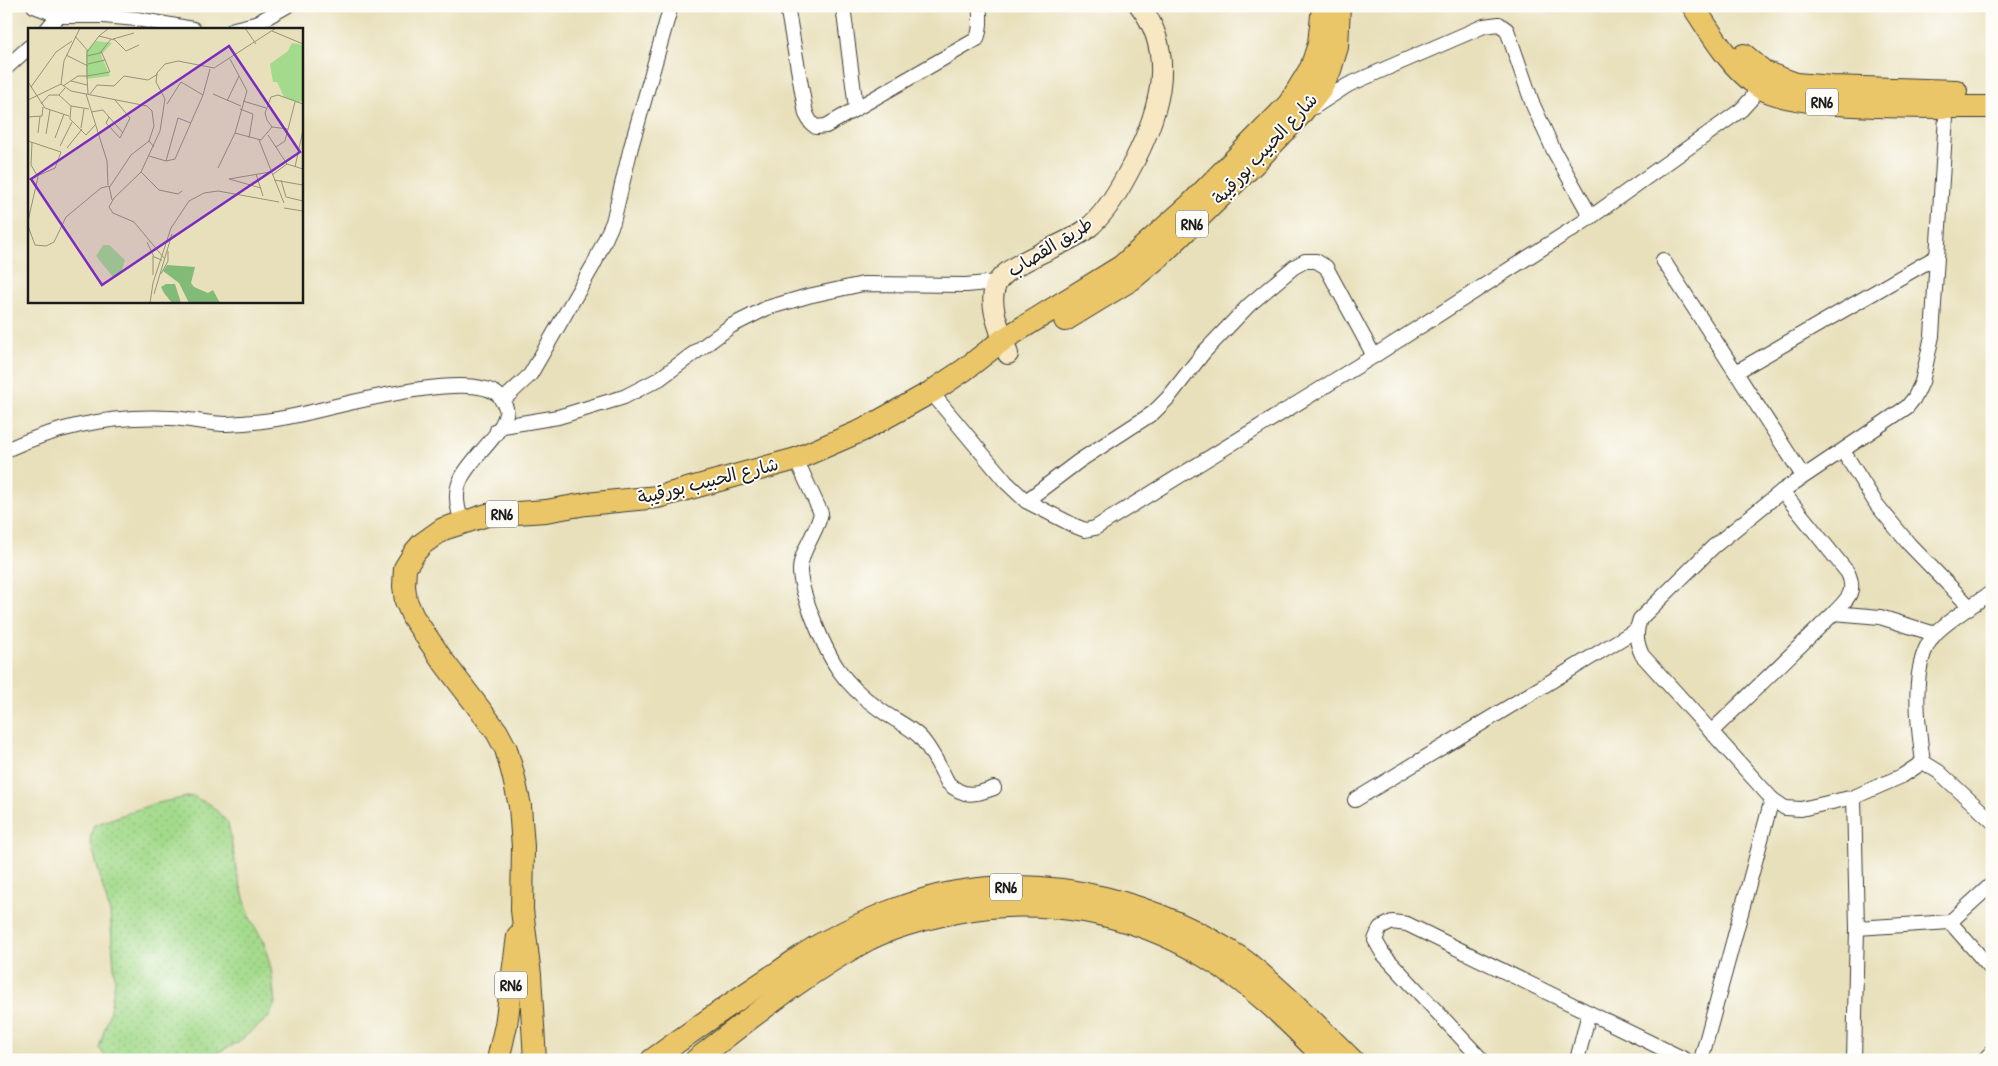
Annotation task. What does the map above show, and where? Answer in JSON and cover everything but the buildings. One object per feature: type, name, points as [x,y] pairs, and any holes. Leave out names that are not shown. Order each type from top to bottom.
[{"type":"main road","name":"طريق القصاب","points":[[1006,347],[993,304],[992,295],[996,282],[1022,263],[1055,248],[1089,228],[1108,206],[1142,147],[1151,125],[1161,90],[1161,61],[1154,29],[1140,6]]},
{"type":"main road","name":"شارع الحبيب بورقيبة","points":[[1006,347],[1122,266],[1190,205],[1289,104],[1311,68],[1319,44],[1323,6]]},
{"type":"main road","name":"شارع الحبيب بورقيبة","points":[[535,1060],[530,975],[522,910],[520,806],[506,749],[497,732],[413,617],[406,602],[404,586],[409,560],[422,544],[443,529],[487,515],[546,511],[586,504],[658,497],[796,459],[863,430],[931,392],[964,370],[1132,279],[1162,254],[1253,165],[1322,87],[1330,70],[1337,47],[1339,6]]},
{"type":"main road","name":"RN6","points":[[1693,6],[1719,46],[1738,68],[1762,79],[1796,84],[1947,98],[1992,107]]},
{"type":"main road","name":"RN6","points":[[1710,6],[1729,37],[1762,79]]},
{"type":"main road","name":"RN6","points":[[1947,98],[1992,91]]},
{"type":"main road","name":"RN6","points":[[652,1060],[743,995],[820,945],[875,918],[918,902],[955,892],[996,887],[1039,887],[1087,892],[1136,906],[1191,928],[1244,960],[1299,1008],[1352,1060]]},
{"type":"main road","name":"RN6","points":[[696,1060],[818,969],[871,938],[941,915],[982,907],[1025,906],[1068,908],[1113,917],[1161,933],[1207,957],[1260,995],[1326,1060]]},
{"type":"main road","name":"شارع الحبيب بورقيبة","points":[[498,1060],[506,1025],[522,910]]},
{"type":"main road","points":[[709,1060],[781,995]]},
{"type":"main road","points":[[532,1028],[546,1060]]},
{"type":"street","points":[[34,6],[137,19],[187,28]]},
{"type":"street","points":[[238,28],[255,24],[288,6]]},
{"type":"street","points":[[502,400],[530,375],[594,264],[613,222],[634,138],[671,6]]},
{"type":"street","points":[[787,6],[806,114],[811,123],[816,127],[826,126],[977,39],[981,18],[979,6]]},
{"type":"street","points":[[843,6],[856,108]]},
{"type":"street","points":[[48,28],[63,11]]},
{"type":"street","points":[[1298,116],[1348,84],[1484,26],[1499,24],[1508,30],[1533,105],[1554,151],[1591,217]]},
{"type":"street","points":[[6,68],[28,48]]},
{"type":"street","points":[[931,392],[1006,482],[1026,501],[1085,530],[1095,528],[1374,356],[1591,217],[1741,110],[1762,79]]},
{"type":"street","points":[[1923,762],[1902,776],[1854,797],[1801,809],[1785,808],[1772,799],[1642,655],[1637,643],[1636,630],[1640,619],[1713,547],[1782,491],[1898,415],[1915,397],[1922,382],[1930,351],[1947,98]]},
{"type":"street","points":[[1736,372],[1936,257]]},
{"type":"street","points":[[1663,260],[1804,476]]},
{"type":"street","points":[[1026,501],[1079,461],[1153,413],[1168,398],[1204,352],[1249,305],[1294,267],[1305,262],[1316,261],[1326,267],[1374,356]]},
{"type":"street","points":[[497,430],[503,426],[558,417],[624,397],[659,378],[732,326],[767,308],[808,296],[863,284],[966,286],[996,282]]},
{"type":"street","points":[[6,450],[31,438],[105,419],[171,418],[227,424],[289,417],[410,390],[449,385],[483,387],[498,395],[506,408],[506,414],[497,430],[461,479],[456,495],[458,512],[463,523]]},
{"type":"street","points":[[1843,451],[1877,505],[1909,544],[1970,607]]},
{"type":"street","points":[[796,459],[821,513],[820,519],[805,548],[800,569],[801,582],[823,640],[838,670],[878,709],[920,737],[953,788],[975,795],[994,788]]},
{"type":"street","points":[[1711,732],[1834,613],[1849,597],[1852,588],[1852,581],[1848,573],[1782,491]]},
{"type":"street","points":[[1992,592],[1935,634],[1924,654],[1917,694],[1917,724],[1923,762],[1944,777],[1992,821]]},
{"type":"street","points":[[1834,613],[1880,617],[1935,634]]},
{"type":"street","points":[[1355,800],[1636,630]]},
{"type":"street","points":[[1854,797],[1857,928],[1854,1060]]},
{"type":"street","points":[[1701,1060],[1772,799]]},
{"type":"street","points":[[1857,928],[1950,922],[1992,884]]},
{"type":"street","points":[[1482,1060],[1383,954],[1376,940],[1380,928],[1392,922],[1407,924],[1686,1060]]},
{"type":"street","points":[[1950,922],[1992,970]]},
{"type":"street","points":[[1577,1060],[1589,1014]]},
{"type":"street","points":[[1984,1060],[1992,1052]]},
{"type":"green space","points":[[192,796],[211,805],[228,823],[238,877],[250,918],[264,943],[271,969],[275,1003],[269,1017],[237,1043],[202,1060],[108,1060],[99,1048],[109,1015],[115,981],[110,913],[90,840],[94,825],[153,804]]}]
